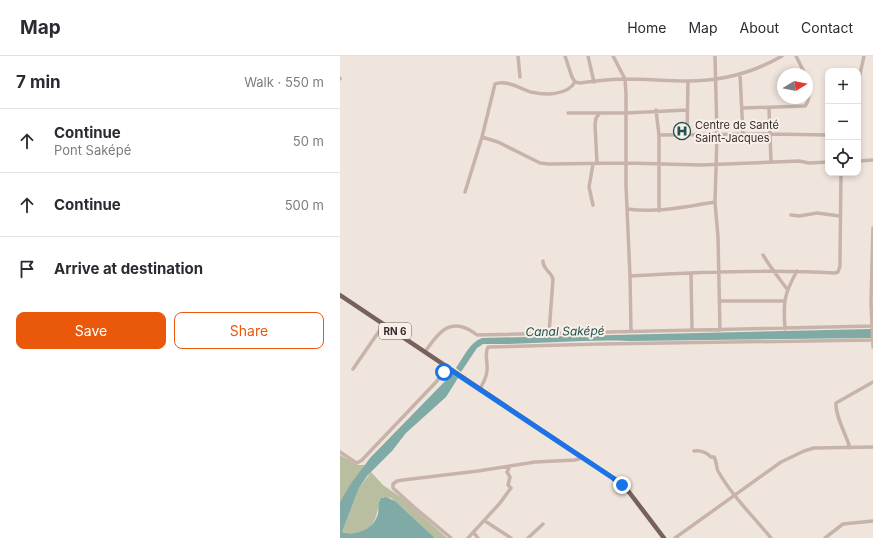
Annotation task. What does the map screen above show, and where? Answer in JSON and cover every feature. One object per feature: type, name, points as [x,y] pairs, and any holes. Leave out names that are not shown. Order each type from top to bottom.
[{"type":"main road","name":"RN 6","points":[[340,295],[622,485],[664,538]]},
{"type":"street","points":[[518,56],[520,77]]},
{"type":"street","points":[[566,56],[575,82]]},
{"type":"street","points":[[588,56],[594,82]]},
{"type":"street","points":[[613,56],[625,79],[631,331]]},
{"type":"street","points":[[715,56],[717,135],[715,202],[719,272],[720,330]]},
{"type":"street","points":[[465,192],[482,137],[496,83],[520,87],[533,92],[558,93],[569,89],[575,82],[625,79],[688,81],[716,79],[740,74],[782,56]]},
{"type":"street","points":[[796,56],[802,68]]},
{"type":"street","points":[[861,70],[864,56]]},
{"type":"street","points":[[740,74],[743,108],[743,135]]},
{"type":"street","points":[[687,135],[688,81]]},
{"type":"street","points":[[743,108],[805,106],[806,104]]},
{"type":"street","points":[[769,108],[771,162]]},
{"type":"street","points":[[568,113],[626,113],[656,110],[687,110]]},
{"type":"street","points":[[656,110],[659,135],[659,211]]},
{"type":"street","points":[[593,205],[589,187],[595,164],[596,118],[600,113]]},
{"type":"street","points":[[659,135],[825,135]]},
{"type":"street","points":[[482,137],[498,142],[540,163],[563,165],[627,163],[717,164],[799,161],[809,163],[825,162]]},
{"type":"street","points":[[861,161],[873,160]]},
{"type":"street","points":[[630,276],[796,270],[838,272],[840,266],[841,176]]},
{"type":"street","points":[[627,209],[659,211],[715,202]]},
{"type":"street","points":[[791,215],[799,216],[817,213],[840,216]]},
{"type":"street","points":[[873,228],[871,274],[873,347]]},
{"type":"street","points":[[763,255],[770,267],[787,289]]},
{"type":"street","points":[[543,261],[543,266],[551,274],[553,279],[549,333]]},
{"type":"street","points":[[784,329],[784,301],[787,289],[796,270]]},
{"type":"street","points":[[691,273],[692,330]]},
{"type":"street","points":[[719,301],[784,301]]},
{"type":"street","points":[[353,368],[384,324]]},
{"type":"street","points":[[425,352],[436,335],[441,331],[454,326],[466,328],[477,336],[872,326]]},
{"type":"street","points":[[480,389],[486,377],[488,364],[486,354],[488,347],[873,340]]},
{"type":"street","points":[[340,452],[357,463],[362,460],[448,368]]},
{"type":"street","points":[[850,448],[837,411],[836,403],[873,382]]},
{"type":"street","points":[[675,538],[781,462],[804,450],[814,448],[873,447]]},
{"type":"street","points":[[694,451],[707,452],[714,457],[717,462],[716,466],[718,472],[734,495],[771,538]]},
{"type":"street","points":[[451,538],[393,488],[393,484],[397,481],[403,480],[478,472],[534,462],[575,460],[582,458]]},
{"type":"street","points":[[468,538],[485,521],[511,488],[508,485],[510,477],[507,472],[510,466]]},
{"type":"street","points":[[485,521],[510,538]]},
{"type":"street","points":[[825,538],[830,537],[843,524],[873,521]]},
{"type":"street","points":[[528,538],[543,524]]},
{"type":"street","points":[[474,533],[478,538]]},
{"type":"green space","points":[[340,455],[358,465],[365,465],[340,502]]},
{"type":"green space","points":[[371,472],[383,485],[402,498],[447,538],[435,538],[395,501],[391,498],[383,497],[379,500],[376,516],[370,527],[365,531],[358,533],[342,532],[359,488]]},
{"type":"water","points":[[871,329],[871,338],[592,341],[483,344],[477,348],[461,372],[456,368],[470,347],[482,338]]},
{"type":"water","points":[[452,374],[458,378],[446,397],[406,433],[392,451],[367,476],[359,488],[342,532],[353,533],[368,528],[376,520],[381,498],[386,497],[395,501],[435,538],[340,538],[340,502],[350,485],[370,458]]},
{"type":"place","name":"Centre de Santé Saint-Jacques","points":[[682,131]]},
{"type":"route","points":[[444,372],[446,367],[622,485]]},
{"type":"water label","name":"Canal Saképé","points":[[565,331]]}]
